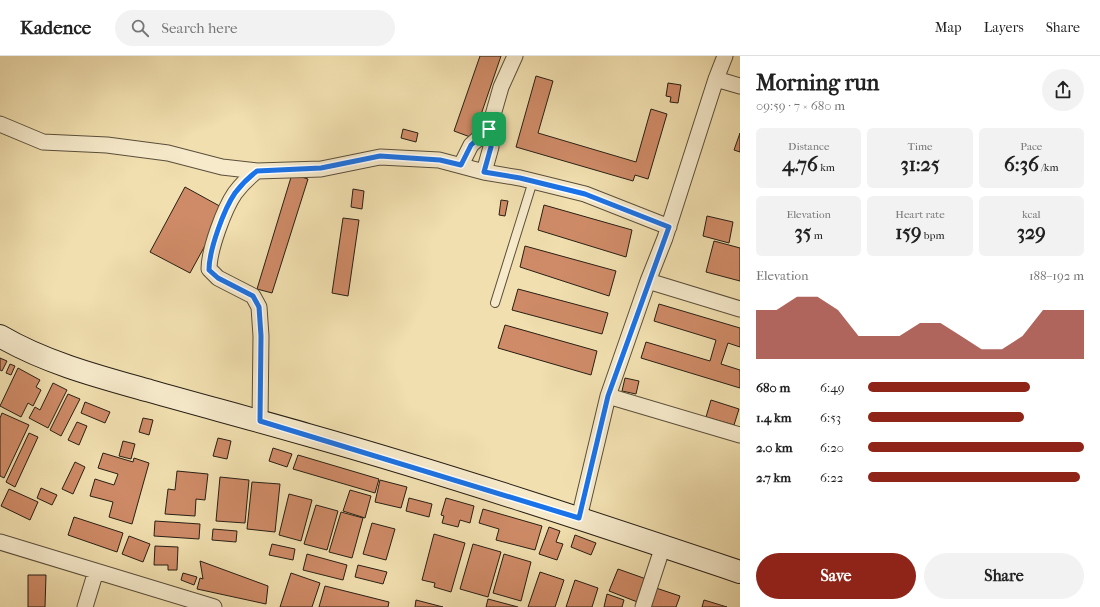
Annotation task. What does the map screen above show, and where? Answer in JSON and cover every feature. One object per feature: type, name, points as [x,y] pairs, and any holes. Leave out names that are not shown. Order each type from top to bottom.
[{"type":"main road","points":[[0,336],[14,344],[72,367],[116,382],[260,421],[579,518],[740,572]]},
{"type":"street","points":[[484,172],[491,147],[489,129],[501,87],[514,56]]},
{"type":"street","points":[[579,518],[608,396],[648,281],[669,227],[716,79],[725,56]]},
{"type":"street","points":[[716,79],[740,86]]},
{"type":"street","points":[[0,124],[43,142],[107,146],[168,153],[222,167],[257,171],[321,168],[380,156],[440,160],[484,172],[533,181],[585,194],[669,227]]},
{"type":"street","points":[[461,165],[471,145],[489,129]]},
{"type":"street","points":[[257,171],[236,192],[229,202],[209,257],[209,270],[218,278],[253,296],[259,307],[261,336],[260,421]]},
{"type":"street","points":[[648,281],[740,309]]},
{"type":"street","points":[[608,396],[740,435]]},
{"type":"street","points":[[0,542],[214,607]]},
{"type":"street","points":[[643,607],[663,546]]},
{"type":"street","points":[[85,607],[96,570]]},
{"type":"lane","points":[[495,303],[533,181]]},
{"type":"building","points":[[480,56],[501,56],[473,138],[454,131]]},
{"type":"building","points":[[536,76],[553,81],[538,133],[636,162],[651,109],[667,114],[648,179],[635,175],[633,181],[516,147]]},
{"type":"building","points":[[668,83],[681,85],[678,103],[670,102],[671,97],[666,96]]},
{"type":"building","points":[[403,129],[418,133],[416,142],[401,138]]},
{"type":"building","points":[[740,133],[740,152],[734,150]]},
{"type":"building","points":[[292,174],[308,179],[272,293],[257,289]]},
{"type":"building","points":[[185,187],[225,209],[190,273],[150,252]]},
{"type":"building","points":[[353,189],[364,191],[362,209],[351,207]]},
{"type":"building","points":[[501,200],[508,201],[505,216],[499,215]]},
{"type":"building","points":[[544,205],[632,230],[626,257],[538,230]]},
{"type":"building","points":[[707,216],[733,222],[729,243],[703,236]]},
{"type":"building","points":[[343,218],[359,220],[348,296],[332,293]]},
{"type":"building","points":[[714,241],[740,248],[740,281],[706,272]]},
{"type":"building","points":[[525,246],[616,271],[609,296],[520,267]]},
{"type":"building","points":[[518,289],[608,313],[602,334],[512,310]]},
{"type":"building","points":[[659,304],[740,328],[740,347],[728,343],[721,364],[740,370],[740,388],[641,358],[646,342],[710,361],[716,340],[654,321]]},
{"type":"building","points":[[505,325],[597,351],[591,375],[498,348]]},
{"type":"building","points":[[0,358],[7,361],[2,371],[0,370]]},
{"type":"building","points":[[10,364],[15,366],[11,375],[6,373]]},
{"type":"building","points":[[18,368],[40,380],[36,387],[41,390],[33,406],[28,403],[21,417],[0,406]]},
{"type":"building","points":[[625,378],[639,381],[636,394],[622,391]]},
{"type":"building","points":[[53,383],[67,390],[48,428],[29,418],[35,407],[40,410]]},
{"type":"building","points":[[68,394],[80,399],[61,436],[50,430]]},
{"type":"building","points":[[711,400],[739,409],[734,425],[706,417]]},
{"type":"building","points":[[85,402],[110,412],[105,423],[81,413]]},
{"type":"building","points":[[2,413],[29,425],[4,478],[0,476],[0,418]]},
{"type":"building","points":[[143,418],[153,420],[149,435],[139,432]]},
{"type":"building","points":[[77,422],[87,426],[79,445],[68,440]]},
{"type":"building","points":[[29,433],[38,437],[15,487],[6,482]]},
{"type":"building","points":[[218,438],[231,441],[227,459],[213,456]]},
{"type":"building","points":[[123,441],[135,444],[131,459],[119,456]]},
{"type":"building","points":[[273,448],[292,454],[287,467],[269,461]]},
{"type":"building","points":[[103,453],[133,462],[134,458],[149,463],[132,524],[109,517],[113,502],[90,496],[95,479],[114,485],[118,474],[98,468]]},
{"type":"building","points":[[298,455],[379,479],[375,493],[293,469]]},
{"type":"building","points":[[75,462],[85,467],[73,494],[62,489]]},
{"type":"building","points":[[177,471],[208,474],[205,500],[196,499],[195,516],[165,514],[168,489],[175,490]]},
{"type":"building","points":[[220,477],[249,480],[245,523],[216,521]]},
{"type":"building","points":[[380,480],[407,487],[401,508],[375,502]]},
{"type":"building","points":[[252,482],[280,484],[275,532],[247,529]]},
{"type":"building","points":[[41,488],[57,495],[52,505],[37,498]]},
{"type":"building","points":[[9,489],[38,502],[30,520],[1,506]]},
{"type":"building","points":[[350,490],[371,496],[365,518],[343,511]]},
{"type":"building","points":[[289,494],[312,500],[301,541],[279,535]]},
{"type":"building","points":[[409,498],[432,504],[429,517],[406,511]]},
{"type":"building","points":[[446,498],[474,506],[470,523],[460,520],[458,527],[442,523],[444,516],[441,515]]},
{"type":"building","points":[[316,505],[338,511],[327,550],[304,544]]},
{"type":"building","points":[[483,509],[542,526],[535,550],[496,540],[499,529],[479,523]]},
{"type":"building","points":[[341,512],[363,518],[352,558],[329,552]]},
{"type":"building","points":[[74,517],[123,533],[117,552],[68,535]]},
{"type":"building","points":[[155,521],[200,524],[199,539],[154,536]]},
{"type":"building","points":[[372,523],[395,529],[386,560],[363,554]]},
{"type":"building","points":[[549,527],[560,531],[556,542],[563,544],[557,560],[539,554]]},
{"type":"building","points":[[213,529],[237,531],[236,542],[212,540]]},
{"type":"building","points":[[434,534],[465,543],[451,592],[434,587],[435,583],[422,580]]},
{"type":"building","points":[[575,535],[596,543],[591,555],[571,547]]},
{"type":"building","points":[[129,536],[150,544],[143,562],[122,554]]},
{"type":"building","points":[[272,544],[295,549],[293,560],[269,555]]},
{"type":"building","points":[[473,544],[501,552],[488,597],[460,589]]},
{"type":"building","points":[[155,546],[178,547],[177,570],[168,570],[168,565],[154,565]]},
{"type":"building","points":[[307,554],[347,565],[343,580],[303,570]]},
{"type":"building","points":[[504,554],[531,562],[521,601],[493,593]]},
{"type":"building","points":[[200,561],[268,586],[266,604],[197,589],[200,578],[203,579]]},
{"type":"building","points":[[358,565],[387,572],[383,584],[355,577]]},
{"type":"building","points":[[618,569],[649,580],[640,603],[609,591]]},
{"type":"building","points":[[540,572],[564,580],[555,607],[528,607]]},
{"type":"building","points":[[183,573],[197,577],[194,585],[181,580]]},
{"type":"building","points":[[291,573],[320,583],[312,607],[280,607]]},
{"type":"building","points":[[28,575],[46,575],[45,607],[28,607]]},
{"type":"building","points":[[575,580],[598,588],[592,607],[566,607]]},
{"type":"building","points":[[325,586],[389,602],[388,607],[319,607]]},
{"type":"building","points":[[656,588],[680,596],[676,607],[650,607]]},
{"type":"building","points":[[607,594],[624,600],[622,607],[604,607]]},
{"type":"building","points":[[488,599],[518,607],[486,607]]},
{"type":"building","points":[[416,600],[443,607],[415,607]]},
{"type":"building","points":[[704,600],[727,607],[702,607]]},
{"type":"route","points":[[489,129],[491,147],[484,172],[520,178],[585,194],[669,227],[648,281],[608,396],[579,518],[260,421],[261,336],[259,307],[253,296],[218,278],[209,270],[209,257],[229,202],[248,178],[257,171],[321,168],[380,156],[440,160],[461,165],[464,155],[471,145],[489,129]]}]
